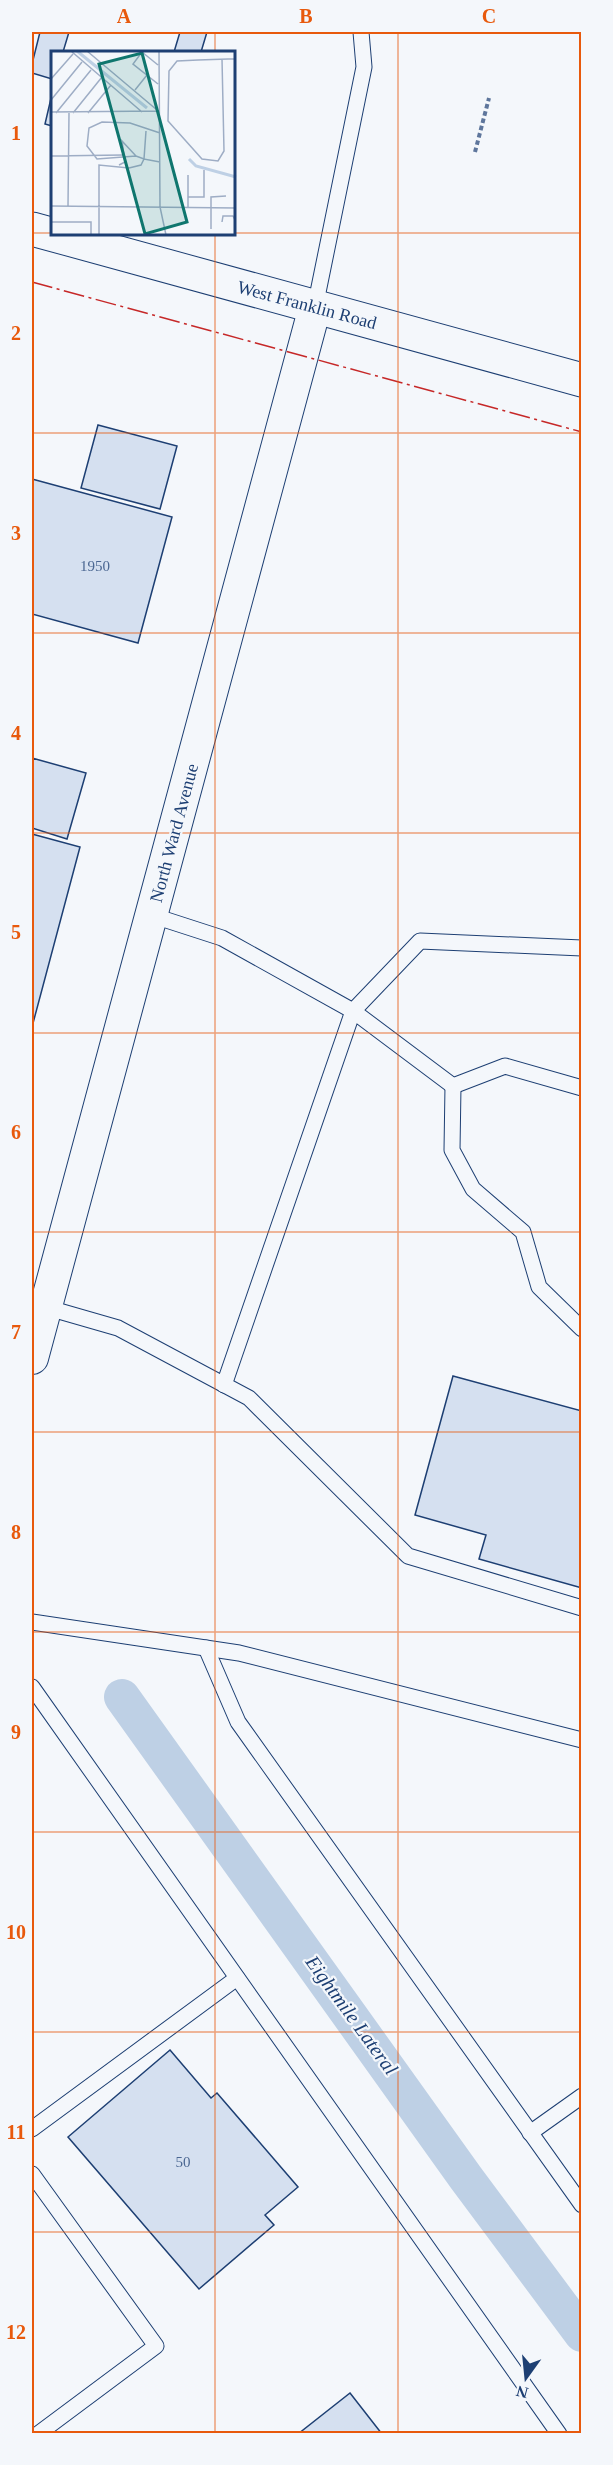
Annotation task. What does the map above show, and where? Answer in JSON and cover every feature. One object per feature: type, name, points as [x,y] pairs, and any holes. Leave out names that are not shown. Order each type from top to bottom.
[{"type":"main road","name":"West Franklin Road","points":[[32,229],[51,234]]},
{"type":"main road","name":"West Franklin Road","points":[[57,236],[582,380]]},
{"type":"street","name":"North Ward Avenue","points":[[32,1358],[315,307]]},
{"type":"lane","points":[[315,307],[364,67],[361,32]]},
{"type":"lane","points":[[151,915],[222,938],[353,1011],[453,1086]]},
{"type":"lane","points":[[224,1385],[353,1011],[420,941],[582,948]]},
{"type":"lane","points":[[453,1086],[505,1066],[582,1088]]},
{"type":"lane","points":[[453,1086],[452,1150],[473,1189],[523,1232],[539,1287],[582,1329]]},
{"type":"lane","points":[[45,1307],[118,1328],[249,1398],[408,1557],[582,1608]]},
{"type":"lane","points":[[32,1622],[239,1653],[582,1740]]},
{"type":"lane","points":[[206,1648],[238,1722],[582,2205]]},
{"type":"lane","points":[[32,1687],[559,2433]]},
{"type":"lane","points":[[32,2129],[237,1978]]},
{"type":"lane","points":[[530,2133],[582,2096]]},
{"type":"lane","points":[[32,2174],[156,2346],[38,2433]]},
{"type":"path","points":[[475,152],[489,98]]},
{"type":"building","points":[[40,32],[69,32],[63,51],[51,51],[51,79],[32,73]]},
{"type":"building","points":[[180,32],[207,32],[201,51],[174,51]]},
{"type":"building","points":[[51,98],[51,126],[45,124]]},
{"type":"building","points":[[98,425],[177,446],[160,509],[81,488]]},
{"type":"building","points":[[32,479],[172,517],[138,643],[32,614]]},
{"type":"building","points":[[32,758],[86,773],[67,839],[32,828]]},
{"type":"building","points":[[32,834],[80,847],[32,1027]]},
{"type":"building","points":[[453,1376],[582,1411],[582,1588],[479,1559],[486,1535],[415,1515]]},
{"type":"building","points":[[170,2050],[211,2098],[217,2093],[298,2187],[265,2215],[274,2225],[199,2289],[68,2137]]},
{"type":"building","points":[[350,2393],[382,2434],[298,2434]]},
{"type":"waterway","name":"Eightmile Lateral","points":[[122,1697],[466,2178],[582,2334]]},
{"type":"power","points":[[32,282],[582,432]]}]
